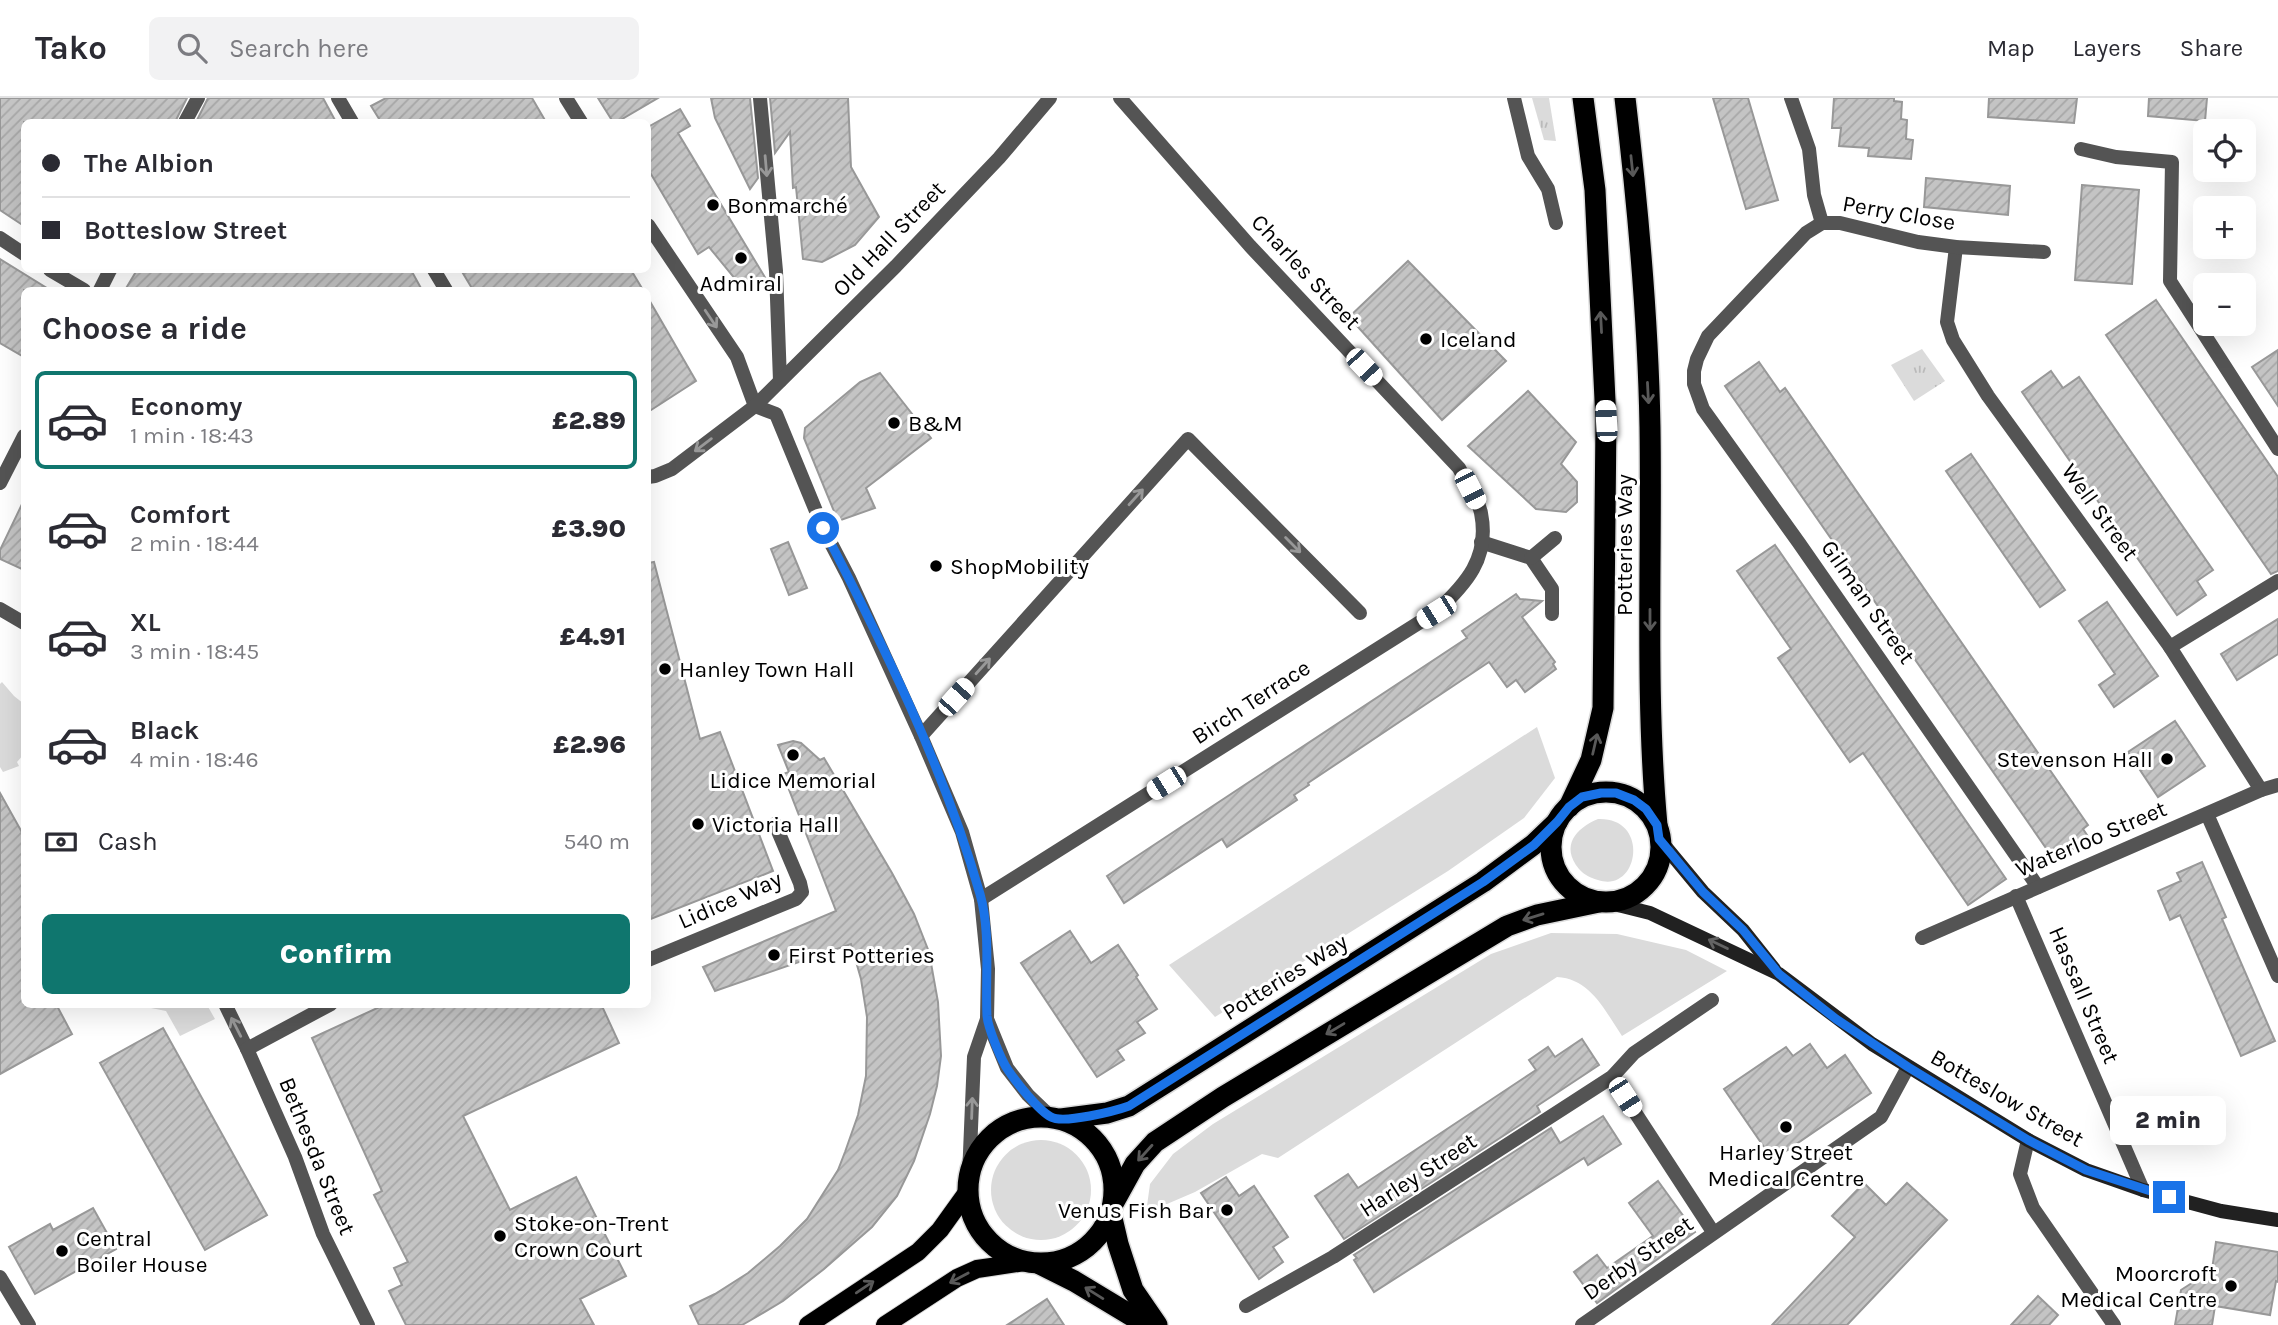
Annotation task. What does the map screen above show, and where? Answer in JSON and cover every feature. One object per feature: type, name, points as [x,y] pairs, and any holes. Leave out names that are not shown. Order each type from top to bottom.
[{"type":"highway","name":"Potteries Way","points":[[1056,1118],[1107,1113],[1129,1106],[1483,882],[1534,845],[1563,814],[1591,760],[1603,708],[1606,421],[1594,190],[1583,98]]},
{"type":"highway","name":"Potteries Way","points":[[1625,98],[1641,258],[1650,422],[1651,760],[1658,832]]},
{"type":"highway","points":[[1032,1263],[1064,1260],[1085,1249],[1102,1232],[1135,1164],[1155,1142],[1223,1097],[1507,926],[1537,915],[1603,902],[1632,896],[1647,884],[1658,866],[1661,847],[1658,832],[1646,809],[1634,800],[1616,793],[1582,797],[1563,814],[1551,840],[1552,861],[1560,878],[1581,896],[1603,902]]},
{"type":"highway","points":[[1147,1325],[1074,1281],[1004,1254],[983,1235],[973,1217],[968,1184],[979,1150],[1000,1130],[1022,1119],[1056,1118],[1084,1130],[1105,1153],[1114,1175],[1113,1208],[1118,1244],[1133,1290],[1157,1325]]},
{"type":"main road","points":[[808,1325],[918,1252],[940,1230],[968,1184]]},
{"type":"main road","points":[[885,1325],[957,1278],[978,1269],[1032,1263]]},
{"type":"street","points":[[188,119],[198,98]]},
{"type":"street","points":[[338,98],[350,119]]},
{"type":"street","points":[[566,98],[579,119]]},
{"type":"street","points":[[760,98],[776,271],[780,381]]},
{"type":"street","name":"Old Hall Street","points":[[651,477],[672,468],[755,406],[896,266],[999,158],[1050,98]]},
{"type":"street","name":"Charles Street","points":[[1120,98],[1250,246],[1460,468],[1481,510],[1481,542]]},
{"type":"street","points":[[1514,98],[1528,156],[1548,189],[1556,223]]},
{"type":"street","points":[[1791,98],[1809,149],[1814,195],[1822,223]]},
{"type":"street","points":[[2081,149],[2116,157],[2172,162],[2170,281],[2273,431],[2278,449]]},
{"type":"street","name":"Perry Close","points":[[1708,336],[1806,233],[1822,223],[1840,223],[1918,242],[1956,247],[2044,252]]},
{"type":"street","points":[[651,229],[737,357],[755,406],[776,414],[823,528],[849,578],[962,832],[981,899],[988,969],[987,1019],[974,1057],[968,1184]]},
{"type":"street","points":[[0,238],[21,252]]},
{"type":"street","name":"Well Street","points":[[1956,247],[1947,322],[1953,340],[1989,396],[2170,647],[2261,790]]},
{"type":"street","points":[[55,273],[79,287]]},
{"type":"street","name":"Gilman Street","points":[[1708,336],[1694,371],[1694,384],[1703,410],[2038,887]]},
{"type":"street","points":[[921,736],[1188,439],[1360,613]]},
{"type":"street","points":[[0,484],[21,442]]},
{"type":"street","points":[[1531,558],[1555,538]]},
{"type":"street","points":[[1481,542],[1531,558],[1552,589],[1552,614]]},
{"type":"street","name":"Birch Terrace","points":[[981,899],[1436,612],[1465,584],[1477,562],[1481,542]]},
{"type":"street","points":[[2170,647],[2278,581]]},
{"type":"street","points":[[0,609],[21,621]]},
{"type":"street","name":"Waterloo Street","points":[[1922,938],[2261,790],[2278,785]]},
{"type":"street","points":[[2207,814],[2278,976]]},
{"type":"street","name":"Lidice Way","points":[[653,958],[796,899],[802,892],[800,883],[775,824]]},
{"type":"street","name":"Botteslow Street","points":[[1658,832],[1703,892],[1743,930],[1779,974],[1836,1019],[1908,1067],[2028,1140],[2086,1170],[2143,1190],[2221,1211],[2278,1220]]},
{"type":"street","name":"Hassall Street","points":[[2016,896],[2143,1190]]},
{"type":"street","name":"Botteslow Street","points":[[1603,902],[1650,913],[1779,974]]},
{"type":"street","name":"Harley Street","points":[[1246,1306],[1333,1257],[1612,1077],[1634,1053],[1712,1000]]},
{"type":"street","name":"Bethesda Street","points":[[227,1008],[295,1157],[323,1234],[368,1325]]},
{"type":"street","points":[[247,1049],[324,1008]]},
{"type":"street","points":[[987,1019],[1007,1068],[1028,1095],[1056,1118]]},
{"type":"street","name":"Derby Street","points":[[1582,1325],[1881,1117],[1908,1067]]},
{"type":"street","points":[[1612,1077],[1713,1232]]},
{"type":"street","points":[[2028,1140],[2020,1174],[2033,1208],[2114,1325]]},
{"type":"street","points":[[0,1277],[29,1325]]},
{"type":"green space","points":[[1532,98],[1549,98],[1556,141],[1544,140]]},
{"type":"green space","points":[[1922,349],[1945,381],[1914,401],[1891,365]]},
{"type":"green space","points":[[2,682],[21,702],[21,757],[17,762],[19,766],[3,772],[0,767]]},
{"type":"green space","points":[[1537,727],[1555,778],[1524,818],[1448,871],[1215,1017],[1169,965]]},
{"type":"green space","points":[[1598,819],[1615,822],[1626,830],[1632,841],[1630,866],[1623,876],[1612,881],[1585,875],[1573,861],[1571,853],[1571,845],[1577,833]]},
{"type":"green space","points":[[1551,933],[1617,934],[1686,950],[1727,971],[1622,1036],[1588,990],[1569,979],[1557,977],[1278,1158],[1262,1154],[1195,1192],[1146,1213],[1150,1184],[1173,1154],[1213,1124],[1491,954]]},
{"type":"green space","points":[[151,1008],[209,1008],[215,1019],[180,1036],[166,1011]]},
{"type":"green space","points":[[1041,1140],[1069,1148],[1083,1162],[1091,1190],[1083,1218],[1069,1232],[1041,1240],[1013,1232],[999,1218],[991,1190],[999,1162],[1013,1148]]},
{"type":"building","points":[[0,98],[187,98],[176,119],[21,119],[21,224],[0,210]]},
{"type":"building","points":[[208,98],[323,98],[334,119],[198,119]]},
{"type":"building","points":[[386,98],[532,98],[544,119],[379,119],[371,106]]},
{"type":"building","points":[[598,98],[658,98],[622,119],[611,119]]},
{"type":"building","points":[[711,98],[750,98],[758,178],[750,189],[715,118]]},
{"type":"building","points":[[770,98],[848,98],[851,167],[879,217],[855,245],[822,262],[803,259],[796,187],[793,188],[790,132],[775,153]]},
{"type":"building","points":[[1713,98],[1748,98],[1778,200],[1746,209]]},
{"type":"building","points":[[1834,98],[1894,98],[1894,101],[1902,102],[1901,119],[1907,120],[1906,139],[1913,140],[1911,159],[1868,156],[1869,148],[1839,146],[1841,128],[1832,128]]},
{"type":"building","points":[[1989,98],[2077,98],[2074,123],[1988,117]]},
{"type":"building","points":[[2149,98],[2207,98],[2205,119],[2148,116]]},
{"type":"building","points":[[680,109],[690,126],[678,133],[766,279],[740,285],[709,247],[698,254],[651,174],[651,125]]},
{"type":"building","points":[[1926,178],[2010,186],[2008,215],[1924,207]]},
{"type":"building","points":[[2082,185],[2139,190],[2132,284],[2075,280]]},
{"type":"building","points":[[0,259],[45,287],[21,287],[21,355],[0,343]]},
{"type":"building","name":"Iceland","points":[[1408,261],[1506,361],[1442,420],[1349,317]]},
{"type":"building","points":[[135,273],[413,273],[420,287],[127,287]]},
{"type":"building","points":[[463,273],[633,273],[641,287],[471,287]]},
{"type":"building","points":[[2156,300],[2278,477],[2278,571],[2271,574],[2106,335]]},
{"type":"building","points":[[651,303],[696,381],[651,410]]},
{"type":"building","points":[[2278,350],[2278,406],[2252,367]]},
{"type":"building","points":[[1759,362],[1780,392],[1785,388],[2088,825],[2083,829],[2089,838],[2055,861],[1725,386]]},
{"type":"building","points":[[2051,371],[2063,388],[2079,377],[2213,570],[2197,581],[2206,595],[2177,615],[2022,392]]},
{"type":"building","points":[[880,373],[931,438],[866,488],[875,508],[838,521],[804,438],[805,428],[860,382]]},
{"type":"building","points":[[1528,391],[1576,442],[1561,464],[1577,482],[1577,502],[1566,512],[1536,509],[1468,446]]},
{"type":"building","points":[[1971,454],[2065,590],[2040,607],[1946,471]]},
{"type":"building","points":[[21,506],[21,569],[0,559],[0,550]]},
{"type":"building","points":[[788,542],[807,588],[789,595],[771,549]]},
{"type":"building","points":[[1775,545],[2006,879],[1968,905],[1863,753],[1850,762],[1778,658],[1791,649],[1737,571]]},
{"type":"building","name":"Victoria Hall","points":[[651,562],[654,562],[700,739],[720,732],[773,871],[651,919]]},
{"type":"building","points":[[1516,594],[1520,599],[1542,601],[1522,617],[1555,662],[1553,664],[1556,669],[1525,692],[1516,680],[1507,687],[1489,662],[1308,783],[1309,785],[1294,795],[1297,800],[1227,847],[1222,839],[1124,903],[1107,876],[1467,638],[1462,631]]},
{"type":"building","points":[[2107,602],[2158,676],[2114,707],[2099,685],[2115,674],[2079,621]]},
{"type":"building","points":[[2278,619],[2278,654],[2237,680],[2221,654]]},
{"type":"building","name":"Stevenson Hall","points":[[2175,721],[2205,766],[2158,797],[2128,752]]},
{"type":"building","points":[[793,741],[801,743],[820,760],[824,758],[914,914],[929,952],[938,1002],[941,1056],[937,1086],[914,1161],[897,1196],[872,1227],[783,1301],[751,1320],[742,1325],[699,1325],[690,1306],[748,1273],[807,1219],[838,1170],[858,1115],[866,1076],[867,1017],[861,979],[851,944],[715,991],[703,967],[836,911],[783,774],[789,772],[778,745]]},
{"type":"building","points":[[0,793],[21,831],[21,1008],[58,1008],[72,1034],[0,1074]]},
{"type":"building","points":[[2202,862],[2226,917],[2222,919],[2275,1041],[2241,1056],[2180,915],[2170,920],[2158,891],[2181,881],[2177,873]]},
{"type":"building","points":[[1070,931],[1091,963],[1118,945],[1157,1009],[1137,1022],[1145,1033],[1117,1050],[1124,1060],[1097,1077],[1021,963]]},
{"type":"building","points":[[377,1008],[603,1008],[619,1043],[463,1116],[510,1210],[576,1177],[626,1276],[580,1299],[594,1325],[406,1325],[389,1291],[402,1285],[394,1268],[408,1262],[374,1195],[382,1191],[312,1038]]},
{"type":"building","points":[[163,1028],[267,1215],[205,1250],[100,1063]]},
{"type":"building","points":[[1582,1039],[1599,1065],[1537,1106],[1540,1112],[1344,1239],[1315,1196],[1348,1174],[1358,1188],[1536,1070],[1529,1060],[1548,1047],[1555,1057]]},
{"type":"building","name":"Harley Street Medical Centre","points":[[1810,1044],[1827,1068],[1845,1055],[1871,1093],[1773,1160],[1724,1089],[1786,1047],[1793,1056]]},
{"type":"building","points":[[1603,1116],[1621,1144],[1588,1165],[1584,1158],[1374,1292],[1354,1260],[1357,1258],[1354,1255],[1551,1128],[1560,1143]]},
{"type":"building","points":[[1226,1177],[1239,1196],[1254,1186],[1288,1237],[1273,1247],[1283,1262],[1259,1279],[1201,1193]]},
{"type":"building","points":[[1658,1181],[1695,1232],[1597,1303],[1574,1272],[1597,1255],[1607,1268],[1653,1236],[1629,1203]]},
{"type":"building","points":[[1864,1183],[1886,1205],[1907,1183],[1947,1220],[1847,1325],[1772,1325],[1855,1237],[1832,1216]]},
{"type":"building","name":"Central Boiler House","points":[[93,1208],[116,1249],[35,1294],[9,1247],[50,1224],[53,1230]]},
{"type":"building","name":"Moorcroft Medical Centre","points":[[2216,1242],[2278,1252],[2278,1282],[2276,1281],[2270,1315],[2215,1306],[2212,1325],[2175,1325],[2181,1290],[2212,1270]]},
{"type":"building","points":[[2038,1296],[2058,1315],[2049,1325],[2011,1325]]},
{"type":"building","points":[[1047,1299],[1064,1325],[1007,1325]]},
{"type":"place","name":"Bonmarché","points":[[713,205]]},
{"type":"place","name":"Admiral","points":[[741,258]]},
{"type":"place","name":"Iceland","points":[[1426,339]]},
{"type":"place","name":"B&M","points":[[894,423]]},
{"type":"place","name":"ShopMobility","points":[[936,566]]},
{"type":"place","name":"Hanley Town Hall","points":[[665,669]]},
{"type":"place","name":"Lidice Memorial","points":[[793,755]]},
{"type":"place","name":"Stevenson Hall","points":[[2167,759]]},
{"type":"place","name":"Victoria Hall","points":[[698,824]]},
{"type":"place","name":"First Potteries","points":[[774,955]]},
{"type":"place","name":"Harley Street Medical Centre","points":[[1786,1127]]},
{"type":"place","name":"Venus Fish Bar","points":[[1227,1210]]},
{"type":"place","name":"Stoke-on-Trent Crown Court","points":[[500,1236]]},
{"type":"place","name":"Central Boiler House","points":[[62,1251]]},
{"type":"place","name":"Moorcroft Medical Centre","points":[[2231,1286]]},
{"type":"route","points":[[823,528],[902,691],[962,832],[981,899],[988,969],[987,1019],[1007,1068],[1028,1095],[1051,1117],[1061,1119],[1107,1113],[1129,1106],[1483,882],[1534,845],[1569,807],[1582,797],[1616,793],[1634,800],[1646,809],[1657,825],[1659,839],[1703,892],[1743,930],[1779,974],[1836,1019],[1908,1067],[2028,1140],[2086,1170],[2169,1197]]}]
